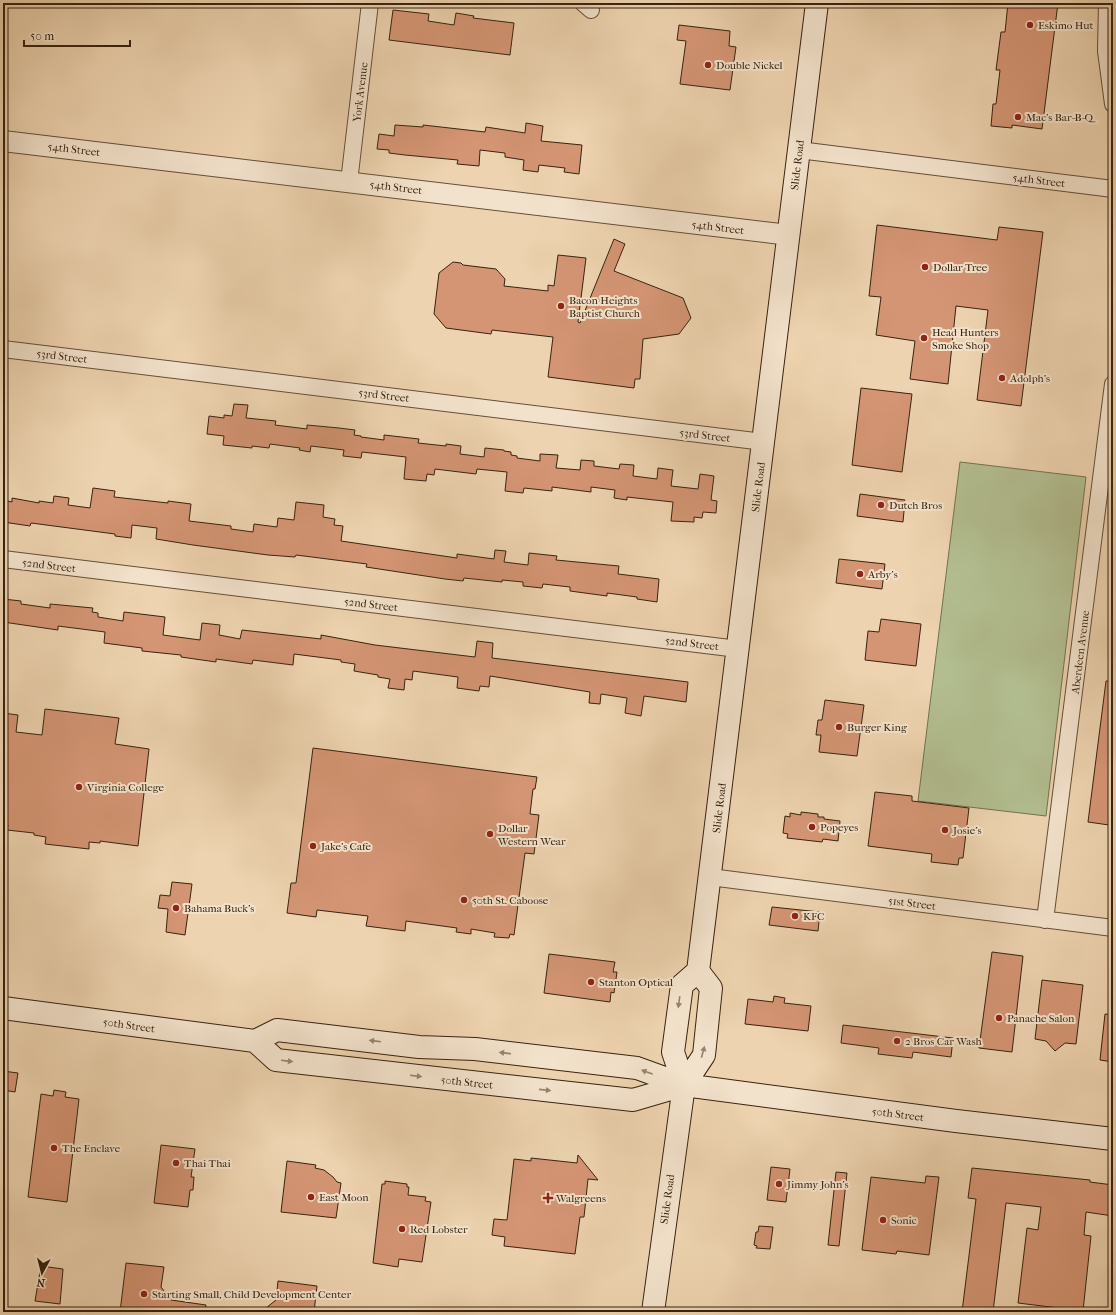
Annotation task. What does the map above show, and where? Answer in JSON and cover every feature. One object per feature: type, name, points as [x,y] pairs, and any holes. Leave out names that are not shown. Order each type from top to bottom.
[{"type":"main road","name":"Slide Road","points":[[684,1085],[672,1052],[682,985],[698,971],[817,3]]},
{"type":"main road","name":"Slide Road","points":[[653,1312],[684,1085],[704,1055],[711,988],[698,971]]},
{"type":"main road","name":"50th Street","points":[[3,1008],[255,1041],[277,1030],[419,1047],[475,1049],[636,1068],[684,1085],[956,1121],[1113,1139]]},
{"type":"main road","name":"50th Street","points":[[255,1041],[276,1060],[633,1100],[684,1085]]},
{"type":"street","name":"York Avenue","points":[[349,182],[370,3]]},
{"type":"street","points":[[1107,3],[1106,51],[1113,104]]},
{"type":"street","name":"54th Street","points":[[3,141],[789,235]]},
{"type":"street","name":"54th Street","points":[[799,150],[1113,189]]},
{"type":"street","name":"53rd Street","points":[[3,349],[764,442]]},
{"type":"street","name":"Aberdeen Avenue","points":[[1045,920],[1113,384]]},
{"type":"street","name":"52nd Street","points":[[3,559],[738,649]]},
{"type":"street","name":"51st Street","points":[[710,877],[1113,928]]},
{"type":"green space","points":[[960,462],[1086,477],[1046,816],[918,801]]},
{"type":"building","points":[[1008,3],[1058,3],[1042,129],[1012,125],[1012,128],[991,126],[993,104],[996,104],[1000,70],[996,70],[1001,32],[1005,32]]},
{"type":"building","points":[[393,10],[429,14],[428,21],[454,25],[456,13],[474,16],[473,18],[514,23],[510,55],[389,40]]},
{"type":"building","name":"Double Nickel","points":[[679,25],[730,31],[729,46],[736,47],[730,90],[680,84],[686,41],[677,40]]},
{"type":"building","points":[[526,123],[543,126],[541,141],[582,145],[579,174],[564,172],[565,168],[539,165],[538,172],[523,170],[524,160],[505,157],[505,153],[480,150],[479,166],[457,164],[458,160],[389,153],[389,150],[377,149],[379,134],[394,136],[395,125],[423,127],[423,125],[485,132],[486,127],[525,133]]},
{"type":"building","points":[[877,225],[997,240],[999,227],[1043,232],[1021,406],[977,400],[988,310],[956,306],[948,384],[910,379],[915,341],[876,335],[881,297],[869,296]]},
{"type":"building","name":"Bacon Heights Baptist Church","points":[[614,239],[625,244],[614,271],[683,298],[691,318],[679,334],[643,339],[640,379],[635,379],[634,388],[548,377],[553,337],[492,330],[491,334],[446,328],[434,314],[439,273],[453,262],[461,263],[463,265],[496,269],[505,279],[504,286],[548,291],[548,285],[554,286],[558,255],[586,258],[578,322],[580,323]]},
{"type":"building","points":[[861,388],[912,394],[902,472],[852,465]]},
{"type":"building","points":[[234,404],[248,405],[246,418],[276,421],[275,425],[307,429],[307,425],[355,430],[354,435],[384,440],[384,435],[419,439],[418,443],[461,446],[460,454],[484,457],[485,448],[504,450],[511,452],[511,455],[517,456],[517,458],[540,461],[540,454],[558,455],[556,468],[580,470],[581,460],[594,461],[594,466],[619,469],[620,464],[634,465],[633,476],[657,479],[658,468],[673,470],[671,486],[698,489],[700,474],[714,476],[711,500],[717,501],[716,513],[703,512],[702,518],[694,517],[694,522],[671,521],[673,502],[627,497],[627,500],[614,498],[615,490],[591,487],[591,492],[552,487],[552,491],[524,488],[523,493],[505,491],[507,472],[477,469],[476,474],[435,469],[434,475],[427,474],[426,481],[404,479],[406,457],[362,452],[361,458],[343,456],[344,450],[311,446],[310,452],[299,450],[300,448],[270,444],[269,448],[223,445],[224,436],[207,434],[209,416],[224,418],[224,415],[232,416]]},
{"type":"building","points":[[93,488],[115,491],[114,497],[191,504],[189,521],[231,526],[231,529],[253,532],[254,524],[277,527],[278,518],[294,520],[296,502],[324,505],[323,517],[335,519],[334,525],[343,526],[341,541],[457,558],[457,554],[494,559],[495,550],[506,551],[504,562],[528,565],[529,553],[557,556],[556,560],[619,566],[618,574],[659,579],[657,602],[637,599],[637,597],[607,593],[607,596],[570,591],[570,587],[543,584],[542,588],[523,586],[523,582],[502,580],[502,582],[464,578],[463,581],[445,579],[366,567],[367,564],[296,555],[295,557],[268,555],[193,545],[156,539],[157,528],[132,525],[131,538],[115,536],[115,534],[31,523],[30,526],[3,522],[3,500],[12,502],[12,498],[39,503],[39,501],[53,503],[54,496],[69,498],[68,505],[90,508]]},
{"type":"building","name":"Dutch Bros","points":[[860,494],[905,500],[903,522],[857,516]]},
{"type":"building","name":"Arby's","points":[[839,559],[885,564],[882,589],[836,583]]},
{"type":"building","points":[[3,599],[21,601],[21,604],[50,608],[50,604],[93,608],[92,612],[98,613],[98,617],[123,621],[124,612],[165,617],[163,635],[200,640],[202,623],[220,625],[219,635],[240,639],[242,630],[321,639],[321,635],[375,645],[475,657],[477,641],[493,643],[492,658],[688,682],[686,702],[644,696],[641,716],[625,713],[627,698],[601,694],[600,704],[589,703],[590,692],[490,676],[489,687],[480,686],[479,691],[457,688],[458,677],[413,671],[412,680],[405,679],[404,690],[388,688],[390,679],[378,677],[378,675],[354,671],[355,664],[341,662],[341,660],[294,654],[293,665],[253,660],[252,664],[216,659],[216,662],[181,657],[181,655],[142,651],[142,648],[104,643],[105,632],[58,626],[58,630],[3,622]]},
{"type":"building","points":[[881,619],[921,624],[916,666],[865,660],[868,631],[879,632]]},
{"type":"building","points":[[1106,681],[1113,681],[1113,787],[1109,825],[1088,822]]},
{"type":"building","name":"Burger King","points":[[825,700],[864,705],[857,756],[819,752],[821,735],[816,735],[818,720],[822,720]]},
{"type":"building","name":"Virginia College","points":[[45,709],[119,718],[115,744],[149,749],[138,846],[100,841],[100,843],[89,842],[89,849],[45,844],[46,837],[34,835],[34,833],[7,830],[8,825],[3,825],[3,713],[18,715],[16,732],[42,735]]},
{"type":"building","points":[[313,748],[537,777],[535,789],[533,789],[530,814],[539,815],[534,854],[525,853],[514,935],[510,934],[509,938],[494,937],[495,933],[471,929],[471,934],[456,932],[457,928],[406,921],[405,931],[366,926],[368,916],[317,910],[316,917],[287,913],[291,883],[296,883]]},
{"type":"building","points":[[875,792],[912,796],[912,801],[969,808],[963,858],[959,858],[958,865],[931,862],[932,854],[868,846]]},
{"type":"building","name":"Popeyes","points":[[801,812],[818,814],[818,817],[824,817],[824,819],[840,821],[838,841],[823,839],[822,842],[787,838],[788,834],[783,833],[785,816],[790,817],[790,813],[801,815]]},
{"type":"building","name":"Bahama Buck's","points":[[172,882],[192,884],[185,935],[166,932],[168,909],[158,908],[160,895],[170,896]]},
{"type":"building","name":"KFC","points":[[772,907],[820,912],[818,931],[769,925]]},
{"type":"building","name":"Panache Salon","points":[[992,952],[1023,956],[1012,1052],[979,1048]]},
{"type":"building","name":"Stanton Optical","points":[[549,954],[615,962],[613,972],[617,972],[614,993],[611,992],[610,1002],[544,993]]},
{"type":"building","points":[[1042,980],[1083,985],[1076,1044],[1065,1043],[1055,1051],[1046,1041],[1035,1039]]},
{"type":"building","points":[[774,996],[785,998],[784,1003],[811,1006],[808,1031],[745,1024],[748,999],[773,1002]]},
{"type":"building","points":[[1105,1014],[1113,1015],[1113,1062],[1100,1060]]},
{"type":"building","name":"2 Bros Car Wash","points":[[843,1025],[953,1038],[951,1057],[913,1052],[912,1058],[878,1054],[879,1048],[841,1043]]},
{"type":"building","points":[[3,1071],[18,1073],[15,1092],[3,1090]]},
{"type":"building","name":"The Enclave","points":[[54,1090],[66,1092],[65,1097],[79,1099],[67,1202],[28,1197],[41,1094],[53,1096]]},
{"type":"building","name":"Thai Thai","points":[[161,1145],[195,1149],[191,1177],[194,1177],[193,1190],[190,1190],[188,1207],[154,1203]]},
{"type":"building","name":"Walgreens","points":[[578,1155],[598,1180],[588,1179],[584,1217],[580,1217],[575,1254],[504,1246],[505,1237],[492,1235],[494,1219],[507,1220],[514,1159],[531,1161],[531,1158],[577,1163]]},
{"type":"building","name":"East Moon","points":[[287,1161],[316,1165],[315,1168],[324,1170],[337,1182],[341,1183],[336,1218],[281,1212]]},
{"type":"building","name":"Jimmy John's","points":[[771,1167],[790,1169],[786,1202],[767,1200]]},
{"type":"building","points":[[972,1168],[1090,1180],[1090,1182],[1113,1185],[1113,1216],[1086,1212],[1084,1235],[1091,1236],[1083,1311],[1018,1303],[1027,1228],[1038,1230],[1041,1207],[1006,1203],[993,1312],[962,1312],[976,1199],[968,1198]]},
{"type":"building","points":[[836,1172],[847,1173],[839,1246],[828,1245]]},
{"type":"building","points":[[926,1176],[939,1177],[929,1255],[897,1251],[896,1254],[862,1250],[871,1177],[925,1183]]},
{"type":"building","name":"Red Lobster","points":[[385,1181],[407,1184],[407,1187],[409,1187],[408,1195],[426,1197],[425,1201],[431,1202],[422,1262],[399,1259],[398,1267],[373,1263],[382,1184],[385,1184]]},
{"type":"building","points":[[759,1226],[773,1227],[770,1249],[756,1248],[757,1246],[754,1245],[756,1232],[758,1232]]},
{"type":"building","name":"Starting Small, Child Development Center","points":[[126,1263],[164,1267],[161,1287],[171,1300],[206,1305],[205,1312],[120,1312]]},
{"type":"building","points":[[41,1266],[63,1269],[60,1304],[35,1301]]},
{"type":"building","points":[[278,1281],[317,1286],[314,1312],[261,1312],[276,1300]]},
{"type":"place","name":"Eskimo Hut","points":[[1030,25]]},
{"type":"place","name":"Double Nickel","points":[[708,65]]},
{"type":"place","name":"Mac's Bar-B-Q","points":[[1018,117]]},
{"type":"place","name":"Dollar Tree","points":[[925,267]]},
{"type":"place","name":"Bacon Heights Baptist Church","points":[[561,306]]},
{"type":"place","name":"Head Hunters Smoke Shop","points":[[924,338]]},
{"type":"place","name":"Adolph's","points":[[1002,378]]},
{"type":"place","name":"Dutch Bros","points":[[881,505]]},
{"type":"place","name":"Arby's","points":[[860,574]]},
{"type":"place","name":"Burger King","points":[[839,727]]},
{"type":"place","name":"Virginia College","points":[[79,787]]},
{"type":"place","name":"Popeyes","points":[[812,827]]},
{"type":"place","name":"Josie's","points":[[945,830]]},
{"type":"place","name":"Dollar Western Wear","points":[[490,834]]},
{"type":"place","name":"Jake's Cafe","points":[[313,846]]},
{"type":"place","name":"50th St. Caboose","points":[[464,900]]},
{"type":"place","name":"Bahama Buck's","points":[[176,908]]},
{"type":"place","name":"KFC","points":[[795,916]]},
{"type":"place","name":"Stanton Optical","points":[[591,982]]},
{"type":"place","name":"Panache Salon","points":[[999,1018]]},
{"type":"place","name":"2 Bros Car Wash","points":[[897,1041]]},
{"type":"place","name":"The Enclave","points":[[54,1148]]},
{"type":"place","name":"Thai Thai","points":[[176,1163]]},
{"type":"place","name":"Jimmy John's","points":[[779,1184]]},
{"type":"place","name":"East Moon","points":[[311,1197]]},
{"type":"place","name":"Walgreens","points":[[548,1198]]},
{"type":"place","name":"Sonic","points":[[883,1220]]},
{"type":"place","name":"Red Lobster","points":[[402,1229]]},
{"type":"place","name":"Starting Small, Child Development Center","points":[[144,1294]]}]
